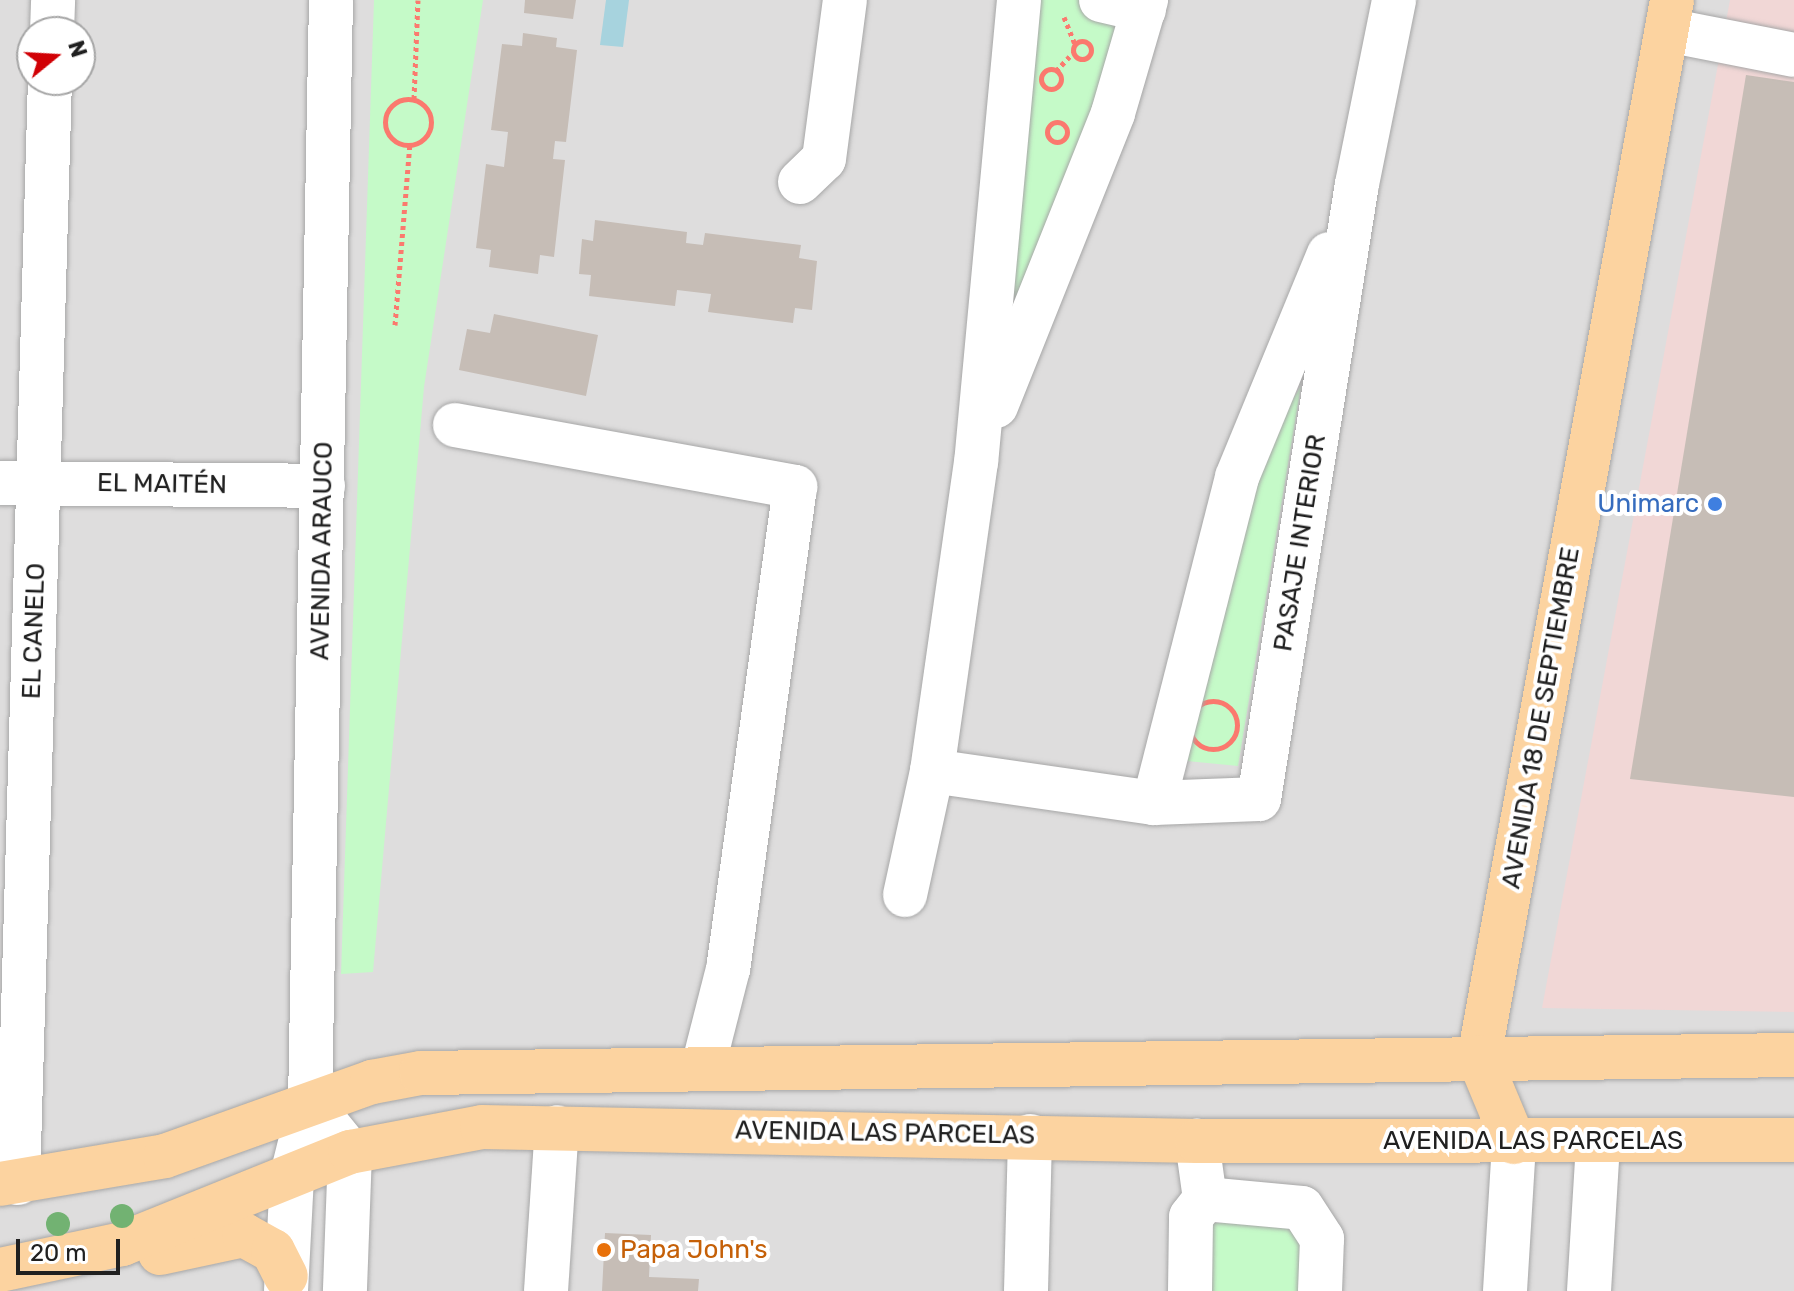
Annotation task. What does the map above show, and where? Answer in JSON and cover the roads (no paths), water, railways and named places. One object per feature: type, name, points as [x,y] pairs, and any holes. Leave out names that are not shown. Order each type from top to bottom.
[{"type":"main road","name":"AVENIDA 18 DE SEPTIEMBRE","points":[[1479,1058],[1669,15]]},
{"type":"main road","points":[[9,1184],[165,1156],[310,1103],[421,1073],[1794,1055]]},
{"type":"main road","points":[[1479,1058],[1514,1142]]},
{"type":"main road","name":"AVENIDA LAS PARCELAS","points":[[19,1267],[122,1244],[350,1152],[445,1131],[557,1127],[1197,1141],[1794,1140]]},
{"type":"main road","points":[[19,1267],[161,1253],[244,1235],[273,1251],[286,1284]]},
{"type":"street","name":"AVENIDA ARAUCO","points":[[286,1284],[292,1175],[310,1103],[331,0]]},
{"type":"street","points":[[800,182],[824,159],[845,0]]},
{"type":"street","points":[[905,895],[932,771],[976,462],[1019,0]]},
{"type":"street","points":[[976,462],[1113,113],[1145,5],[1101,0]]},
{"type":"street","name":"PASAJE INTERIOR","points":[[932,771],[1154,803],[1259,799],[1357,184],[1394,0]]},
{"type":"street","points":[[1669,15],[1794,55]]},
{"type":"street","name":"EL CANELO","points":[[9,1184],[19,483],[49,96]]},
{"type":"street","name":"PASAJE INTERIOR","points":[[1154,803],[1237,477],[1357,184]]},
{"type":"street","points":[[455,425],[795,487],[728,969],[703,1067]]},
{"type":"street","name":"EL MAITÉN","points":[[19,483],[323,486]]},
{"type":"street","points":[[310,1103],[350,1152],[345,1291]]},
{"type":"street","points":[[546,1291],[557,1127]]},
{"type":"street","points":[[1026,1291],[1030,1136]]},
{"type":"street","points":[[1190,1291],[1191,1217],[1205,1199],[1197,1141]]},
{"type":"street","points":[[1505,1291],[1514,1142]]},
{"type":"street","points":[[1589,1291],[1598,1142]]},
{"type":"street","points":[[1205,1199],[1302,1208],[1322,1239],[1320,1291]]},
{"type":"water","points":[[606,0],[629,0],[623,47],[600,45]]},
{"type":"place","name":"Unimarc","points":[[1715,504]]},
{"type":"place","name":"Papa John's","points":[[604,1250]]}]
